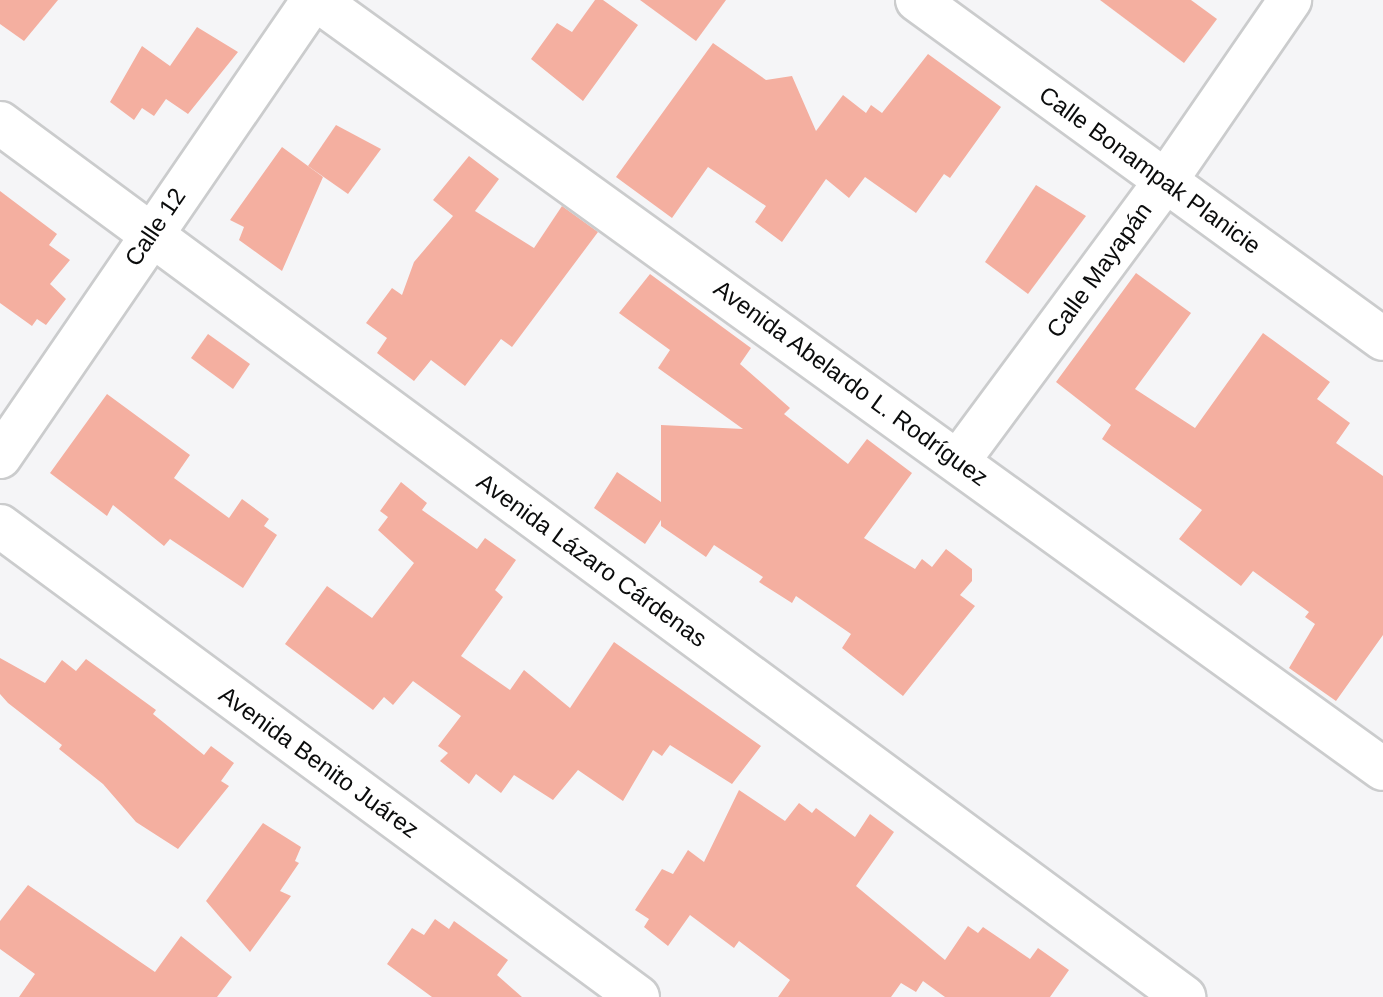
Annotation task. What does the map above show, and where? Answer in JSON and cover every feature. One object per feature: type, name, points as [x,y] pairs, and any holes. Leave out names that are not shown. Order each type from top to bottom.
[{"type":"street","name":"Calle 12","points":[[0,457],[150,234],[315,0]]},
{"type":"street","name":"Avenida Abelardo L. Rodríguez","points":[[315,0],[959,460],[1383,769]]},
{"type":"street","name":"Calle Bonampak Planicie","points":[[917,0],[1383,339]]},
{"type":"street","name":"Calle Mayapán","points":[[959,460],[1165,182],[1290,0]]},
{"type":"street","name":"Avenida Lázaro Cárdenas","points":[[0,123],[1184,997]]},
{"type":"street","name":"Avenida Benito Juárez","points":[[0,526],[638,997]]},
{"type":"building","points":[[0,0],[58,0],[24,41],[0,24]]},
{"type":"building","points":[[595,0],[603,0],[638,25],[583,101],[531,59],[557,23],[572,32]]},
{"type":"building","points":[[640,0],[726,0],[696,41]]},
{"type":"building","points":[[1100,0],[1191,0],[1217,19],[1184,63]]},
{"type":"building","points":[[197,27],[238,52],[188,114],[166,99],[154,116],[142,108],[134,120],[110,102],[142,46],[170,66]]},
{"type":"building","points":[[713,43],[766,80],[792,76],[816,131],[843,95],[866,113],[871,105],[882,113],[928,54],[1001,107],[950,178],[944,174],[916,213],[865,177],[849,198],[826,179],[782,242],[755,222],[766,206],[708,167],[672,218],[616,177]]},
{"type":"building","points":[[336,125],[381,149],[348,194],[308,166]]},
{"type":"building","points":[[282,147],[323,177],[282,271],[239,240],[244,227],[230,220]]},
{"type":"building","points":[[469,156],[499,179],[475,211],[534,248],[562,206],[598,232],[512,347],[501,339],[465,386],[431,360],[414,381],[377,353],[387,338],[366,323],[392,288],[402,295],[414,262],[453,216],[433,200]]},
{"type":"building","points":[[1036,185],[1086,216],[1028,294],[985,262]]},
{"type":"building","points":[[0,191],[57,234],[49,245],[70,260],[50,284],[66,299],[46,325],[37,319],[32,326],[0,303]]},
{"type":"building","points":[[1136,273],[1191,313],[1135,389],[1195,428],[1263,333],[1330,382],[1317,399],[1350,423],[1336,443],[1383,476],[1383,635],[1336,701],[1289,668],[1315,624],[1305,617],[1309,612],[1253,571],[1241,586],[1179,539],[1202,510],[1102,439],[1111,425],[1056,382]]},
{"type":"building","points":[[650,274],[751,348],[740,364],[790,408],[784,414],[848,464],[867,439],[912,473],[864,538],[915,569],[922,559],[932,567],[946,549],[972,569],[972,581],[960,595],[975,606],[903,696],[842,648],[851,634],[796,596],[792,603],[759,582],[763,577],[714,545],[706,557],[661,526],[661,520],[645,544],[594,508],[617,472],[661,502],[661,425],[743,429],[658,368],[670,350],[619,313]]},
{"type":"building","points":[[208,334],[250,364],[233,389],[191,358]]},
{"type":"building","points":[[107,394],[190,455],[174,478],[229,518],[242,499],[269,519],[264,526],[277,535],[243,588],[170,539],[164,546],[113,505],[107,516],[50,473]]},
{"type":"building","points":[[401,482],[427,503],[422,510],[477,549],[485,538],[516,560],[495,590],[503,597],[461,656],[510,690],[524,670],[570,708],[614,642],[761,746],[732,784],[670,745],[662,756],[653,750],[623,801],[578,770],[553,800],[514,775],[501,793],[476,774],[469,784],[440,761],[448,753],[438,746],[461,716],[413,681],[393,705],[384,697],[373,710],[285,644],[327,586],[372,618],[414,563],[378,530],[388,517],[380,511]]},
{"type":"building","points":[[0,658],[45,683],[62,660],[76,671],[86,659],[156,710],[153,714],[204,755],[211,746],[234,763],[221,781],[229,786],[178,849],[136,822],[103,784],[59,749],[62,745],[8,703],[0,694]]},
{"type":"building","points":[[739,790],[785,821],[799,803],[812,813],[816,808],[855,837],[870,814],[894,832],[856,886],[945,960],[968,926],[978,933],[983,927],[1030,959],[1038,948],[1069,970],[1050,997],[945,997],[923,981],[916,992],[901,983],[891,997],[778,997],[790,980],[739,941],[734,948],[690,915],[668,946],[644,927],[649,919],[635,910],[662,869],[673,874],[688,850],[704,862]]},
{"type":"building","points":[[263,823],[301,847],[295,861],[299,863],[280,891],[291,896],[250,952],[206,901]]},
{"type":"building","points":[[28,885],[155,972],[181,936],[232,977],[217,997],[19,997],[35,974],[0,949],[0,921]]},
{"type":"building","points":[[435,919],[449,929],[454,921],[508,960],[497,975],[522,997],[432,997],[387,964],[412,928],[424,935]]}]
